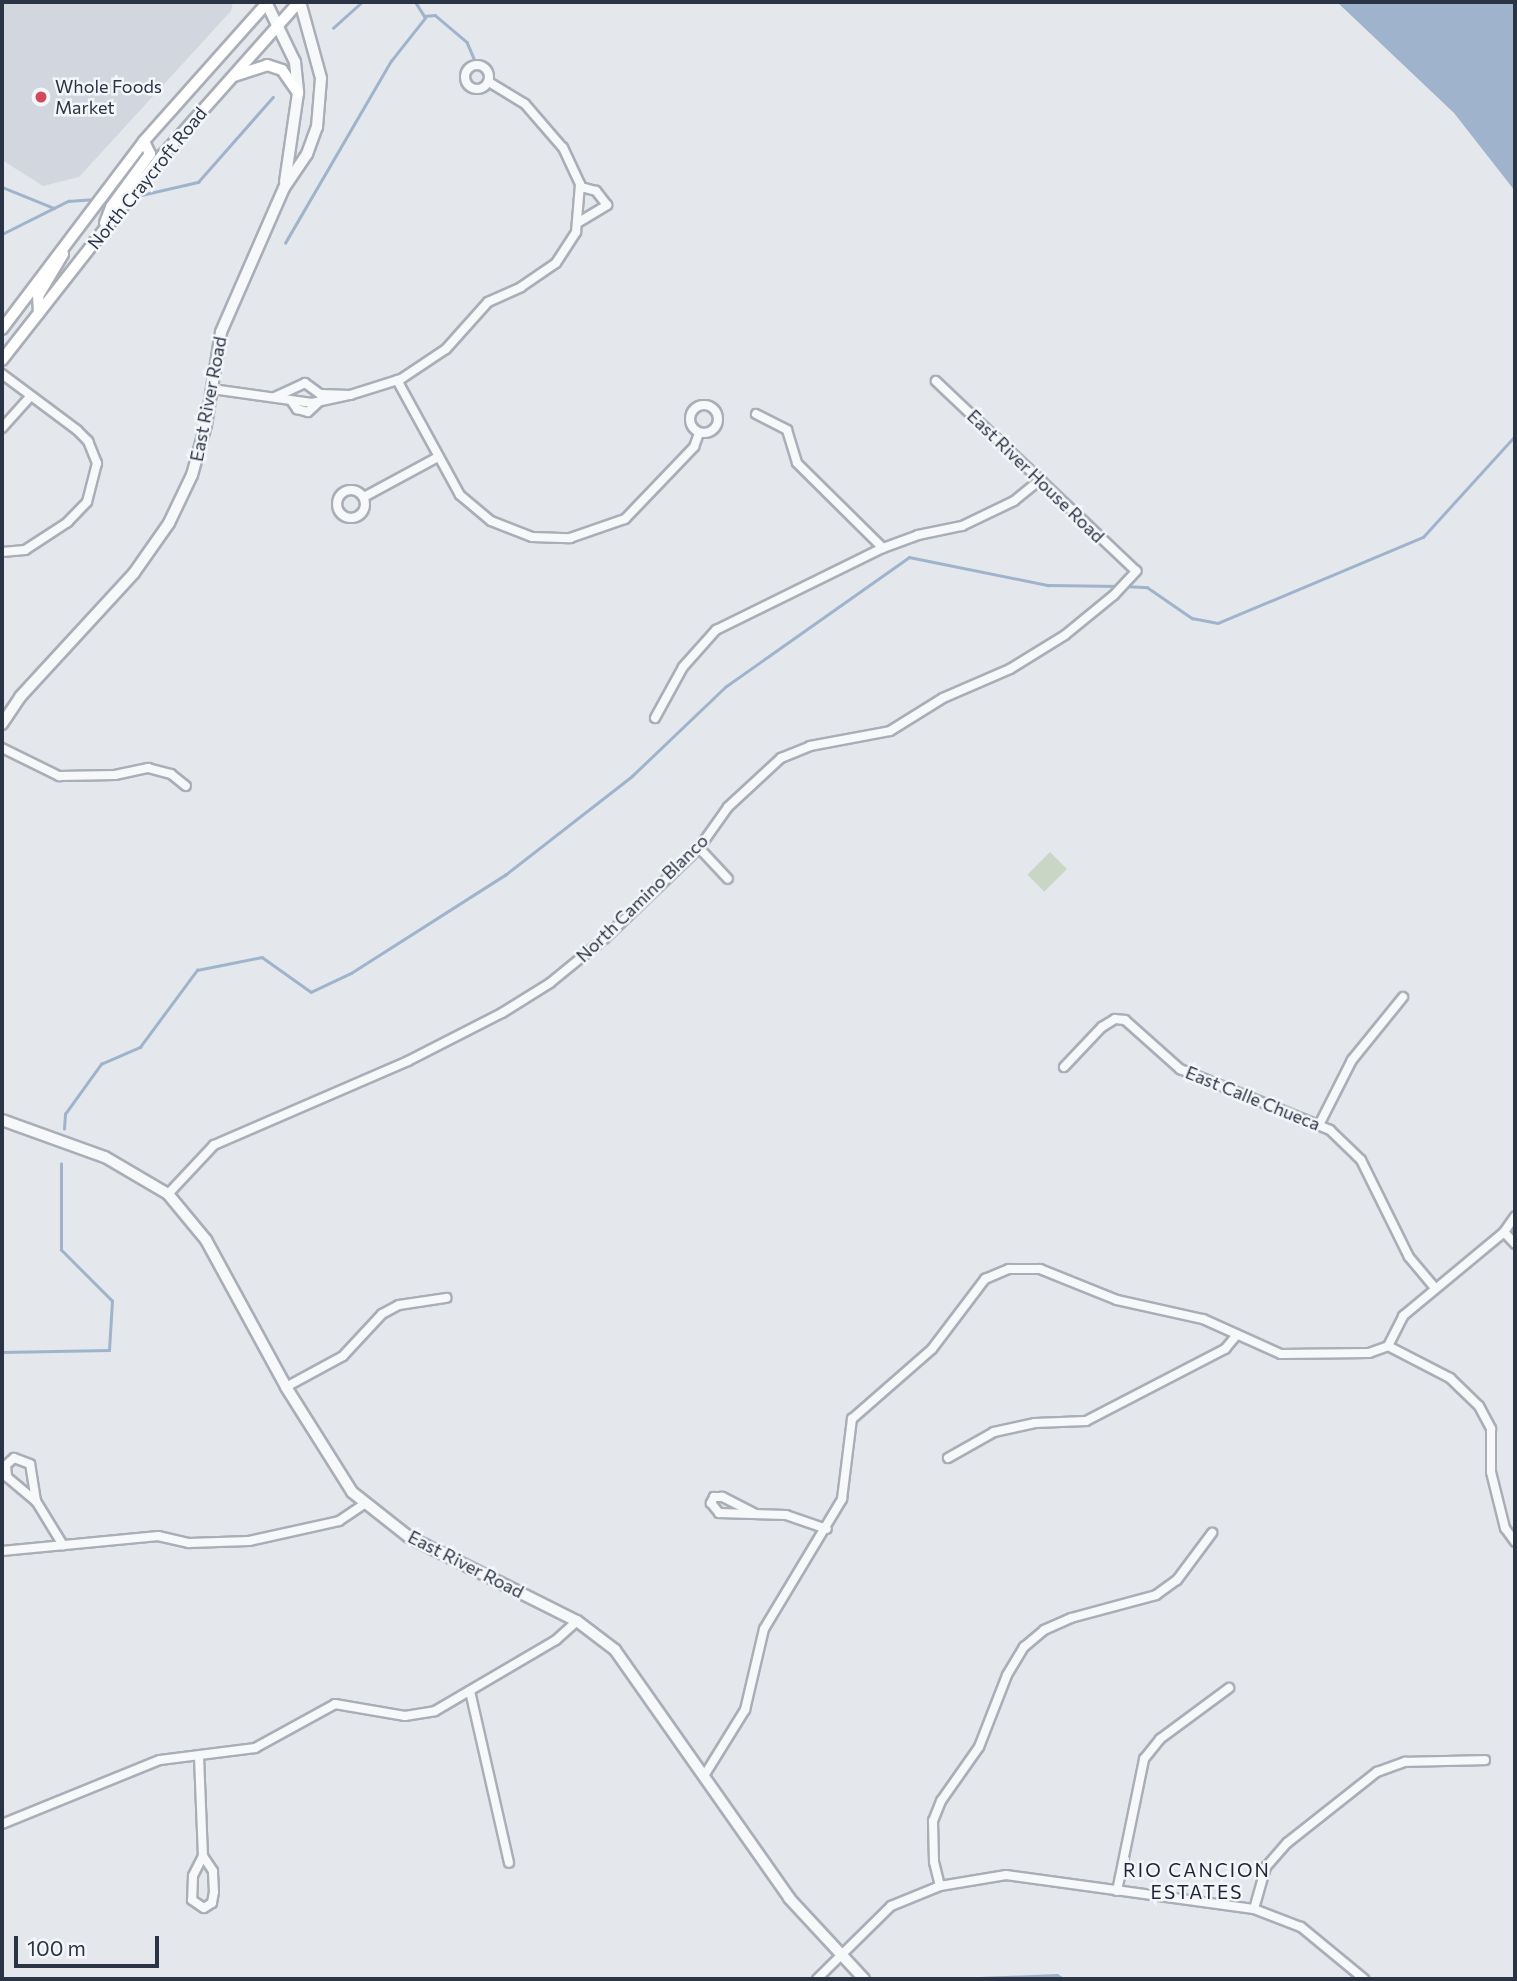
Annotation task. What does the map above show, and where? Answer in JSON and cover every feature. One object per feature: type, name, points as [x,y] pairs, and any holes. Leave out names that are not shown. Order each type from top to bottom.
[{"type":"main road","name":"North Craycroft Road","points":[[2,328],[144,141],[267,2]]},
{"type":"main road","name":"North Craycroft Road","points":[[2,360],[104,230],[117,207],[145,180],[228,79],[300,2]]},
{"type":"main road","points":[[228,79],[267,65],[282,70],[298,93]]},
{"type":"main road","points":[[117,207],[129,182],[150,153],[144,141]]},
{"type":"main road","points":[[38,313],[38,296],[57,271],[66,244]]},
{"type":"street","name":"East River Road","points":[[267,2],[295,62],[298,93],[284,188]]},
{"type":"street","name":"East River Road","points":[[2,724],[20,697],[134,573],[169,523],[192,475],[212,389],[221,332],[284,188],[307,154],[318,115],[320,78],[300,2]]},
{"type":"street","points":[[212,389],[274,397],[292,402],[306,412],[320,399],[335,391],[351,395],[397,380],[446,349],[488,302],[544,274],[568,248],[579,222],[581,187],[547,126],[525,104],[489,82]]},
{"type":"street","points":[[579,222],[607,205],[596,191],[581,187]]},
{"type":"street","points":[[2,374],[29,398],[77,430],[88,441],[97,463],[87,502],[68,522],[25,550],[2,551]]},
{"type":"street","points":[[397,380],[436,458],[460,495],[491,521],[532,537],[554,540],[608,527],[640,508],[694,447],[699,433]]},
{"type":"street","name":"East River House Road","points":[[936,381],[1136,571]]},
{"type":"street","points":[[274,397],[304,383],[315,387],[320,399]]},
{"type":"street","points":[[2,428],[29,398]]},
{"type":"street","points":[[756,414],[787,430],[797,463],[883,548]]},
{"type":"street","points":[[364,497],[436,458]]},
{"type":"street","points":[[655,718],[683,667],[716,630],[883,548],[918,535],[962,526],[1014,501],[1041,479]]},
{"type":"street","name":"North Camino Blanco","points":[[168,1194],[214,1145],[408,1061],[539,990],[604,939],[699,848],[728,807],[781,758],[810,746],[890,731],[943,698],[1010,669],[1065,635],[1136,571]]},
{"type":"street","points":[[2,748],[59,776],[115,775],[148,768],[171,774],[186,786]]},
{"type":"street","points":[[699,848],[728,879]]},
{"type":"street","points":[[1319,1125],[1352,1060],[1403,997]]},
{"type":"street","name":"East Calle Chueca","points":[[1064,1067],[1102,1027],[1115,1019],[1125,1020],[1180,1069],[1319,1125],[1344,1139],[1361,1160],[1409,1257],[1434,1287]]},
{"type":"street","name":"East River Road","points":[[2,1120],[105,1157],[168,1194],[206,1240],[329,1462],[363,1504],[437,1553],[577,1621],[615,1650],[789,1898],[864,1979]]},
{"type":"street","points":[[704,1776],[745,1710],[764,1629],[827,1529],[842,1499],[852,1419],[932,1349],[985,1279],[1009,1269],[1041,1269],[1117,1300],[1203,1319],[1281,1354],[1369,1353],[1388,1346],[1403,1317],[1434,1287],[1504,1232],[1515,1216]]},
{"type":"street","points":[[1504,1232],[1515,1244]]},
{"type":"street","points":[[286,1387],[343,1356],[382,1314],[399,1305],[446,1298]]},
{"type":"street","points":[[948,1458],[994,1432],[1035,1423],[1086,1421],[1225,1349],[1236,1336]]},
{"type":"street","points":[[1388,1346],[1450,1378],[1479,1406],[1492,1429],[1491,1472],[1505,1528],[1515,1542]]},
{"type":"street","points":[[36,1501],[30,1464],[13,1458],[4,1471],[36,1501],[63,1545]]},
{"type":"street","points":[[2,1551],[38,1551],[63,1545],[158,1536],[189,1543],[249,1541],[339,1521],[363,1504]]},
{"type":"street","points":[[754,1513],[786,1515],[827,1529]]},
{"type":"street","points":[[940,1886],[933,1851],[933,1821],[941,1801],[979,1747],[1007,1675],[1024,1647],[1044,1630],[1071,1618],[1156,1595],[1177,1580],[1212,1533]]},
{"type":"street","points":[[2,1824],[160,1760],[255,1748],[335,1704],[405,1716],[435,1711],[556,1640],[577,1621]]},
{"type":"street","points":[[1117,1891],[1144,1759],[1160,1739],[1229,1688]]},
{"type":"street","points":[[470,1690],[509,1863]]},
{"type":"street","points":[[199,1757],[203,1856],[193,1876],[191,1900],[204,1908],[212,1903],[214,1892],[213,1871],[203,1856]]},
{"type":"street","points":[[1254,1909],[1266,1867],[1287,1843],[1377,1772],[1405,1762],[1485,1760]]},
{"type":"street","points":[[817,1979],[877,1916],[940,1886],[1006,1875],[1254,1909],[1301,1927],[1364,1979]]},
{"type":"shaded area","points":[[2,2],[233,2],[231,11],[79,177],[43,186],[2,160]]},
{"type":"green space","points":[[1050,852],[1067,869],[1044,892],[1027,875]]},
{"type":"water","points":[[1337,2],[1515,2],[1515,191],[1454,113]]},
{"type":"waterway","points":[[333,28],[362,2]]},
{"type":"waterway","points":[[285,243],[391,61],[425,18],[415,2]]},
{"type":"waterway","points":[[424,16],[435,15],[467,42],[475,61]]},
{"type":"waterway","points":[[137,196],[198,182],[273,97]]},
{"type":"waterway","points":[[2,187],[54,208]]},
{"type":"waterway","points":[[2,234],[68,201],[95,199]]},
{"type":"waterway","points":[[1125,586],[1147,587],[1192,618],[1218,623],[1423,537],[1515,436]]},
{"type":"waterway","points":[[64,1129],[65,1114],[101,1064],[140,1047],[197,970],[262,957],[311,992],[351,973],[505,875],[632,776],[725,687],[909,557],[1048,585],[1119,586]]},
{"type":"waterway","points":[[2,1352],[109,1350],[112,1301],[61,1250],[61,1164]]},
{"type":"waterway","points":[[954,1979],[1057,1975],[1064,1979]]},
{"type":"place","name":"Whole Foods Market","points":[[41,97]]},
{"type":"district","name":"RIO CANCION ESTATES","points":[[1197,1881]]}]
